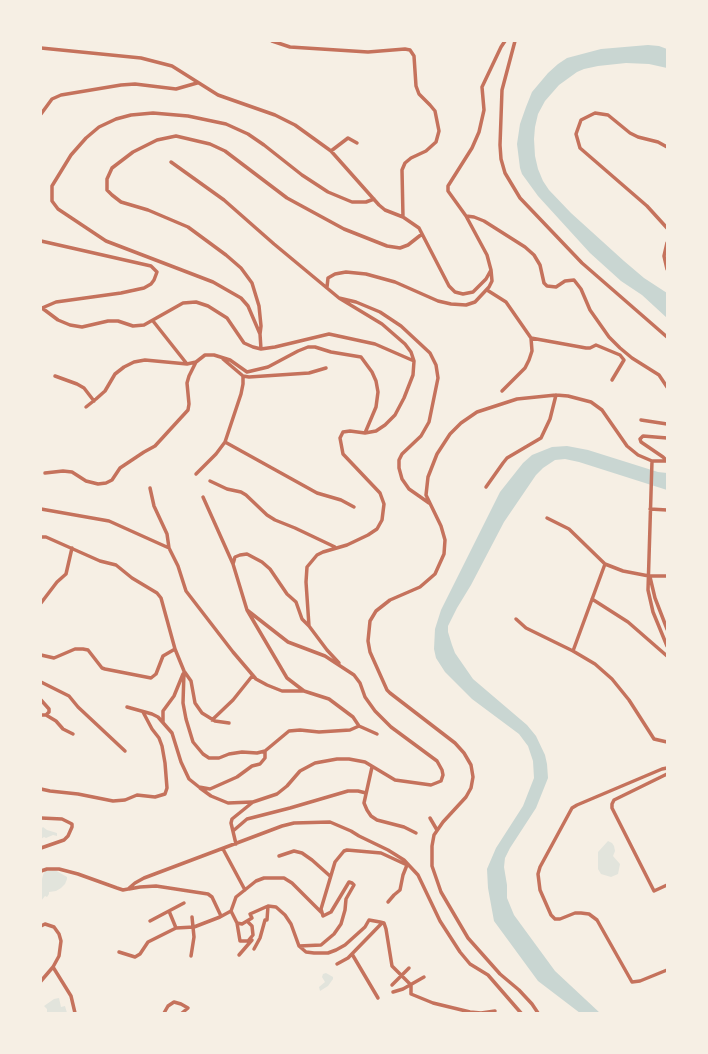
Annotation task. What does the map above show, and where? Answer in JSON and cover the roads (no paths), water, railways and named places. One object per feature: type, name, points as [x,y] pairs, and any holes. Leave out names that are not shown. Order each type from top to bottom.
[{"type":"street","points":[[272,41],[290,47],[368,52],[405,49],[410,50],[414,56],[416,86],[419,94],[435,111],[439,131],[436,142],[426,151],[411,158],[402,170],[403,217]]},
{"type":"street","points":[[326,287],[328,278],[334,274],[346,272],[366,274],[395,282],[438,301],[466,305],[475,302],[487,290],[492,281],[487,255],[466,216],[448,191],[448,186],[472,148],[479,132],[484,110],[482,87],[501,46],[505,41]]},
{"type":"street","points":[[515,41],[502,90],[500,145],[501,159],[508,179],[520,198],[582,262],[667,337]]},
{"type":"street","points":[[41,48],[141,58],[172,66],[218,95],[275,115],[295,125],[331,151],[385,210],[403,217],[419,228],[449,286],[455,292],[463,294],[473,292],[486,279],[491,270]]},
{"type":"street","points":[[41,114],[52,100],[61,95],[120,85],[135,84],[176,89],[197,83]]},
{"type":"street","points":[[260,334],[248,306],[241,298],[213,282],[106,241],[58,209],[52,201],[52,186],[71,155],[86,138],[99,127],[116,119],[131,115],[153,113],[188,116],[226,124],[248,134],[302,175],[328,192],[352,202],[366,202],[374,199]]},
{"type":"street","points":[[667,147],[658,142],[638,137],[630,133],[608,115],[595,113],[581,120],[576,134],[580,148],[647,206],[667,228]]},
{"type":"street","points":[[261,349],[259,306],[252,283],[241,268],[188,227],[148,210],[121,202],[107,190],[107,178],[112,168],[133,152],[157,140],[176,136],[210,144],[225,151],[287,198],[344,229],[387,246],[400,248],[408,245],[422,234]]},
{"type":"street","points":[[331,151],[348,138],[357,143]]},
{"type":"street","points":[[171,162],[224,200],[339,298],[382,324],[405,344],[411,352],[414,361],[413,375],[404,398],[395,415],[385,425],[376,431],[366,433],[350,431],[343,432],[340,438],[340,445],[343,454],[380,493],[384,504],[382,520],[377,529],[368,535],[347,545],[335,547],[316,555],[307,567],[306,582],[309,626]]},
{"type":"street","points":[[466,216],[484,221],[525,247],[534,255],[540,265],[544,283],[547,286],[556,287],[565,281],[574,280],[581,289],[590,310],[609,337],[632,358],[659,375],[667,387]]},
{"type":"street","points":[[41,241],[151,266],[156,272],[154,280],[151,284],[144,288],[121,293],[56,302],[41,308]]},
{"type":"street","points":[[667,242],[664,256],[667,269]]},
{"type":"street","points":[[487,290],[506,302],[531,338],[532,351],[525,368],[502,391]]},
{"type":"street","points":[[339,298],[356,302],[380,312],[401,326],[430,353],[436,365],[438,378],[429,422],[421,436],[402,454],[399,460],[399,468],[402,479],[409,489],[430,504]]},
{"type":"street","points":[[41,308],[58,320],[70,325],[82,327],[108,321],[118,321],[133,326],[144,325],[183,303],[196,302],[208,306],[227,318],[244,343],[253,347],[261,349],[329,334],[375,344],[414,361]]},
{"type":"street","points":[[152,321],[187,364]]},
{"type":"street","points":[[531,338],[586,348],[596,345],[620,355],[624,360],[612,380]]},
{"type":"street","points":[[86,407],[105,391],[116,374],[124,366],[134,362],[145,360],[187,364],[196,362],[205,356],[214,355],[230,360],[248,372],[268,367],[291,354],[308,347],[315,347],[331,352],[361,357],[372,372],[376,381],[378,392],[376,407],[366,433]]},
{"type":"street","points":[[222,358],[243,376],[249,377],[309,372],[326,368]]},
{"type":"street","points":[[45,473],[63,471],[72,472],[86,481],[98,484],[106,483],[112,480],[120,468],[155,446],[179,418],[188,410],[190,404],[187,383],[196,362]]},
{"type":"street","points":[[55,376],[84,388],[94,401]]},
{"type":"street","points":[[196,474],[216,454],[225,442],[241,394],[243,376]]},
{"type":"street","points":[[486,487],[507,458],[541,438],[550,419],[556,395]]},
{"type":"street","points":[[538,1013],[520,990],[500,974],[468,938],[441,892],[432,866],[431,858],[434,835],[452,810],[466,797],[471,788],[473,777],[469,762],[464,753],[455,743],[390,693],[370,652],[368,641],[370,621],[376,611],[390,600],[420,587],[435,574],[444,554],[445,540],[441,526],[426,495],[428,477],[437,454],[450,434],[461,423],[477,412],[517,399],[556,395],[568,396],[591,402],[602,410],[627,446],[638,455],[652,461],[667,461]]},
{"type":"street","points":[[641,420],[667,424]]},
{"type":"street","points":[[667,438],[644,436],[640,439],[641,442],[667,461]]},
{"type":"street","points":[[225,442],[317,493],[341,500],[354,507]]},
{"type":"street","points":[[652,461],[648,584],[649,595],[654,612],[667,646]]},
{"type":"street","points":[[210,481],[226,489],[241,492],[252,500],[267,516],[335,547]]},
{"type":"street","points":[[150,488],[154,506],[167,534],[169,548],[178,566],[186,591],[256,679],[282,692],[304,691]]},
{"type":"street","points":[[203,497],[233,564],[247,610],[287,678],[304,691],[329,699],[353,717],[359,726],[377,734]]},
{"type":"street","points":[[41,509],[109,521],[169,548]]},
{"type":"street","points":[[650,509],[667,510]]},
{"type":"street","points":[[547,518],[570,529],[605,564],[623,571],[649,576],[667,576]]},
{"type":"street","points":[[41,537],[46,537],[100,561],[116,565],[132,578],[157,593],[161,598],[175,649],[184,671],[191,681],[195,702],[202,713],[212,720],[229,723]]},
{"type":"street","points":[[41,603],[57,582],[66,574],[72,548]]},
{"type":"street","points":[[233,564],[235,557],[247,554],[262,562],[270,569],[287,594],[296,602],[302,619],[342,667]]},
{"type":"street","points":[[573,651],[605,564]]},
{"type":"street","points":[[649,576],[655,598],[667,629]]},
{"type":"street","points":[[592,598],[628,622],[667,656]]},
{"type":"street","points":[[127,707],[158,717],[172,734],[181,762],[189,779],[199,788],[212,796],[228,803],[253,802],[277,794],[287,786],[300,771],[315,763],[338,759],[349,759],[365,762],[395,780],[431,785],[441,781],[443,775],[442,770],[437,761],[391,727],[375,711],[365,697],[360,683],[354,674],[324,656],[288,642],[247,610]]},
{"type":"street","points":[[516,619],[526,628],[573,651],[595,664],[612,679],[629,700],[654,739],[667,742]]},
{"type":"street","points":[[41,655],[54,658],[76,649],[88,650],[105,670],[151,678],[156,674],[163,656],[175,649]]},
{"type":"street","points":[[163,723],[163,711],[174,696],[184,671]]},
{"type":"street","points":[[184,671],[183,703],[186,719],[193,742],[203,754],[209,758],[219,758],[242,752],[257,753],[265,750],[289,731],[300,730],[326,732],[350,730],[359,726]]},
{"type":"street","points":[[212,720],[233,700],[253,675]]},
{"type":"street","points":[[41,682],[69,696],[78,707],[125,751]]},
{"type":"street","points":[[41,700],[49,709],[49,712],[46,715]]},
{"type":"street","points":[[41,789],[113,801],[125,800],[137,795],[155,797],[164,794],[167,788],[162,746],[159,738],[152,729],[143,712]]},
{"type":"street","points":[[41,715],[46,715],[56,721],[63,729],[73,734]]},
{"type":"street","points":[[199,788],[210,789],[238,777],[252,766],[260,764],[265,758],[265,750]]},
{"type":"street","points":[[372,767],[364,803],[371,816],[376,820],[404,827],[416,833]]},
{"type":"street","points":[[667,768],[662,768],[572,808],[540,867],[538,874],[540,890],[551,915],[555,919],[560,919],[575,913],[581,913],[589,914],[597,920],[632,982],[640,981],[667,970]]},
{"type":"street","points":[[667,774],[614,800],[612,808],[654,891],[667,885]]},
{"type":"street","points":[[233,831],[247,819],[348,791],[366,792]]},
{"type":"street","points":[[236,844],[231,823],[232,819],[253,802]]},
{"type":"street","points":[[41,818],[62,819],[72,824],[68,836],[64,840],[41,848]]},
{"type":"street","points":[[430,818],[437,830]]},
{"type":"street","points":[[128,889],[135,882],[144,878],[282,826],[294,823],[330,822],[351,830],[359,836],[388,850],[404,860],[418,876],[440,921],[460,952],[470,964],[488,975],[521,1013]]},
{"type":"street","points":[[223,849],[246,890]]},
{"type":"street","points":[[322,913],[321,909],[330,876],[337,858],[347,850],[381,853],[407,865]]},
{"type":"street","points":[[279,856],[294,851],[302,853],[330,876]]},
{"type":"street","points":[[388,902],[400,890],[407,865]]},
{"type":"street","points":[[41,871],[48,869],[59,869],[124,890],[156,886],[208,894],[212,897],[221,916]]},
{"type":"street","points":[[119,952],[135,957],[140,954],[148,942],[176,928],[192,927],[231,911],[236,897],[256,881],[264,878],[284,878],[292,883],[322,913],[323,916],[331,912],[349,882],[352,883],[354,885],[346,899],[341,924],[334,934],[321,945],[299,946]]},
{"type":"street","points":[[150,921],[184,903]]},
{"type":"street","points":[[237,924],[242,924],[252,918],[250,914],[268,906],[276,907],[285,915],[291,924],[299,946],[306,952],[328,953],[345,945],[365,927],[369,920],[382,923],[386,929],[392,966],[411,985],[411,994],[433,1003],[470,1012],[480,1013],[495,1011]]},
{"type":"street","points":[[254,949],[260,938],[265,920],[267,920],[268,906]]},
{"type":"street","points":[[169,911],[176,928]]},
{"type":"street","points":[[231,911],[237,924],[240,941],[248,940],[253,935]]},
{"type":"street","points":[[191,956],[194,938],[192,917]]},
{"type":"street","points":[[239,955],[253,938],[252,926],[247,920]]},
{"type":"street","points":[[337,964],[348,958],[382,923]]},
{"type":"street","points":[[41,926],[45,924],[54,927],[59,934],[61,941],[59,956],[54,967],[41,981]]},
{"type":"street","points":[[352,954],[378,998]]},
{"type":"street","points":[[54,967],[71,996],[75,1013]]},
{"type":"street","points":[[392,985],[408,968]]},
{"type":"street","points":[[394,992],[411,985],[424,977]]},
{"type":"street","points":[[164,1013],[168,1006],[174,1002],[188,1008],[182,1013]]}]
